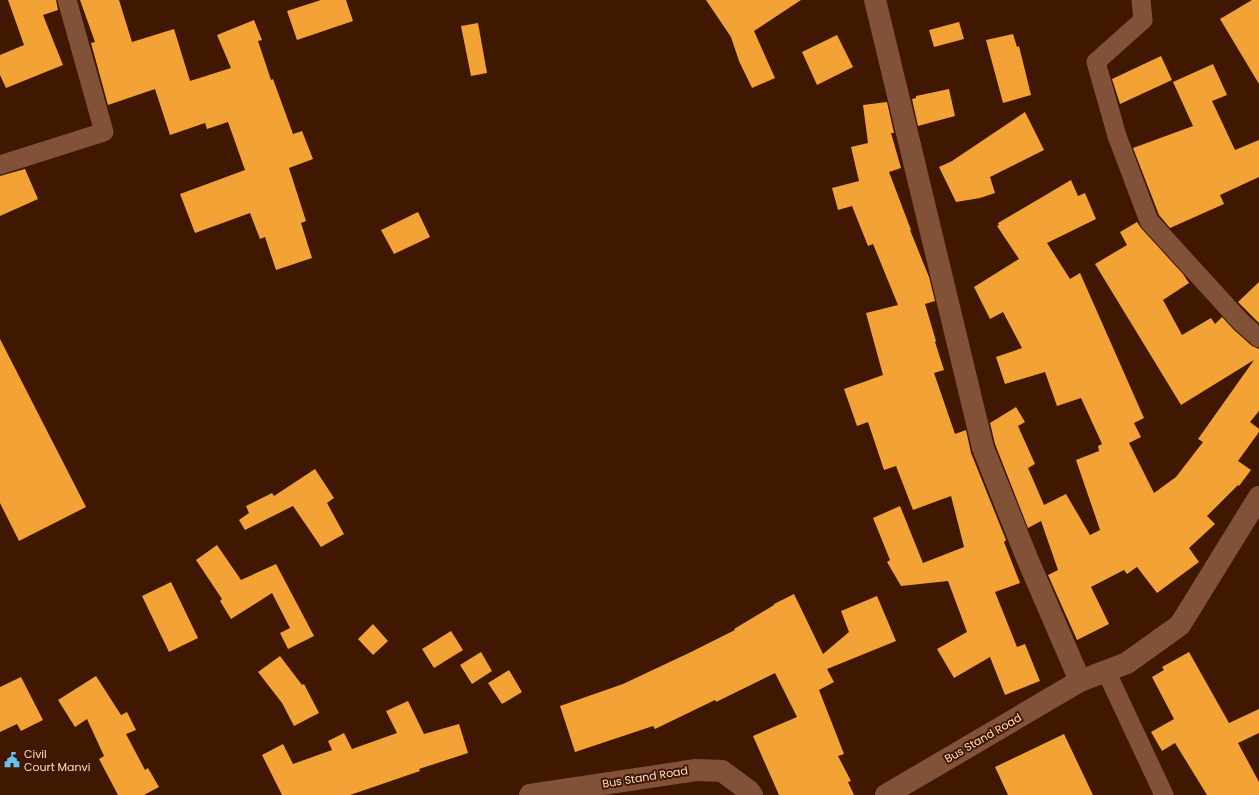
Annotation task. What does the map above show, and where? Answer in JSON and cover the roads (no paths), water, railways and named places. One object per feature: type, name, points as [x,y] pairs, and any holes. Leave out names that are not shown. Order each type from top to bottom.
[{"type":"main road","points":[[875,0],[983,448],[1027,558],[1080,681]]},
{"type":"main road","name":"Bus Stand Road","points":[[886,795],[1080,681],[1127,663],[1180,625],[1259,497]]},
{"type":"main road","name":"Bus Stand Road","points":[[530,795],[696,770],[722,771],[749,791],[752,795]]},
{"type":"street","points":[[0,165],[104,132],[67,0]]},
{"type":"street","points":[[1141,0],[1143,20],[1096,62],[1118,136],[1149,221],[1241,322],[1259,338]]},
{"type":"street","points":[[1106,671],[1164,795]]},
{"type":"place","name":"Civil Court Manvi","points":[[12,760]]}]
